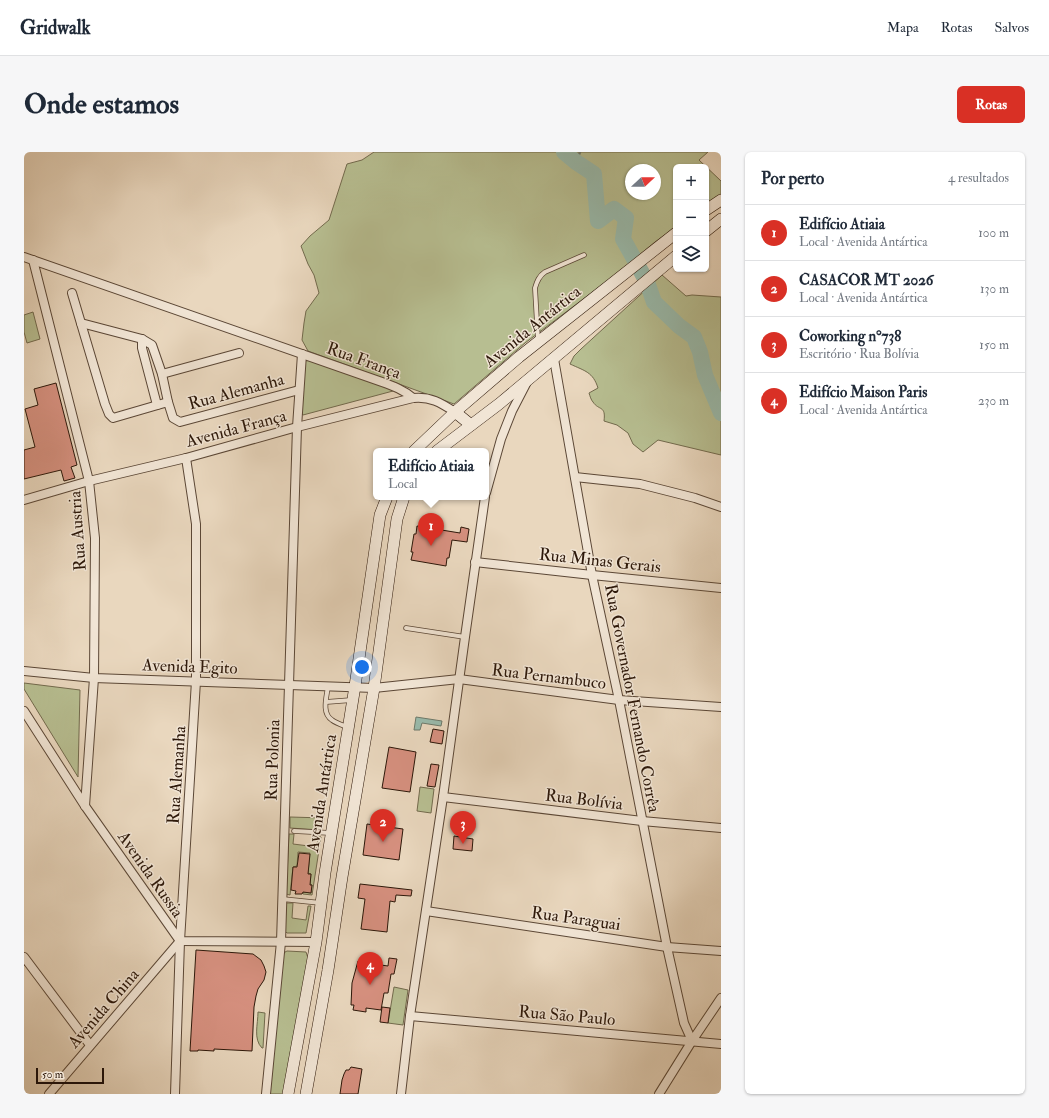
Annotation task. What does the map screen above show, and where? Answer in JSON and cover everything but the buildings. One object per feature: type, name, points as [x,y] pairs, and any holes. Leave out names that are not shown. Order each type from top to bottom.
[{"type":"main road","points":[[709,208],[721,200]]},
{"type":"main road","points":[[709,228],[721,218]]},
{"type":"main road","name":"Avenida Antártica","points":[[417,448],[455,412],[519,357],[673,235]]},
{"type":"main road","points":[[441,448],[499,404],[672,259]]},
{"type":"main road","points":[[455,412],[471,425]]},
{"type":"main road","name":"Avenida Antártica","points":[[288,1094],[316,942],[380,515],[386,500]]},
{"type":"main road","name":"Avenida Antártica","points":[[306,1094],[328,970],[374,688],[397,519],[403,500]]},
{"type":"main road","points":[[326,873],[342,877]]},
{"type":"street","name":"Rua França","points":[[24,257],[399,389],[413,398]]},
{"type":"street","name":"Rua Austria","points":[[33,260],[89,482],[95,538],[94,678],[84,806]]},
{"type":"street","name":"Rua Alemanha","points":[[72,293],[108,414],[113,418],[168,402]]},
{"type":"street","points":[[81,323],[142,339],[142,348],[157,405]]},
{"type":"street","name":"Rua Alemanha","points":[[142,339],[152,345],[162,374],[173,418],[180,422],[299,390]]},
{"type":"street","name":"Rua Alemanha","points":[[162,374],[240,353]]},
{"type":"street","name":"Rua Alemanha","points":[[297,427],[302,354]]},
{"type":"street","name":"Rua Governador Fernando Corrêa","points":[[554,359],[592,575],[619,700],[667,947],[684,1023],[692,1041]]},
{"type":"street","points":[[489,482],[501,439],[512,411],[531,376]]},
{"type":"street","name":"Avenida França","points":[[24,500],[186,458],[297,427],[413,398],[431,399],[455,412]]},
{"type":"street","name":"Rua Polonia","points":[[266,1094],[281,942],[297,427]]},
{"type":"street","name":"Rua Alemanha","points":[[175,1094],[180,941],[196,681],[196,524],[186,458]]},
{"type":"street","points":[[575,477],[640,484],[695,498],[721,507]]},
{"type":"street","points":[[400,1094],[485,500]]},
{"type":"street","name":"Rua Minas Gerais","points":[[475,562],[721,588]]},
{"type":"street","name":"Avenida Egito","points":[[24,671],[94,678],[355,686],[374,688]]},
{"type":"street","name":"Rua Pernambuco","points":[[374,688],[459,679],[619,700],[721,707]]},
{"type":"street","name":"Avenida Russia","points":[[24,711],[84,806],[180,941],[316,942]]},
{"type":"street","name":"Rua Bolívia","points":[[443,797],[642,821],[721,828]]},
{"type":"street","name":"Rua Paraguai","points":[[426,911],[667,947],[721,952]]},
{"type":"street","name":"Avenida China","points":[[49,1094],[180,941]]},
{"type":"street","points":[[24,957],[90,1045]]},
{"type":"street","points":[[659,1094],[721,998]]},
{"type":"street","name":"Rua São Paulo","points":[[410,1016],[721,1044]]},
{"type":"lane","points":[[538,343],[536,282],[540,276],[546,272],[584,256]]},
{"type":"lane","points":[[406,628],[464,637]]},
{"type":"lane","points":[[328,686],[325,709],[327,716],[331,720],[349,728]]},
{"type":"lane","points":[[326,702],[353,700]]},
{"type":"lane","points":[[294,831],[332,834]]},
{"type":"lane","points":[[282,899],[321,904]]},
{"type":"shaded area","points":[[374,152],[708,152],[699,160],[703,164],[673,164],[673,229],[525,343],[454,404],[308,351],[302,340],[306,311],[319,293],[314,275],[301,246],[310,236],[329,220],[347,164],[362,160]]},
{"type":"shaded area","points":[[709,170],[721,181],[721,194],[709,203]]},
{"type":"shaded area","points":[[662,275],[686,296],[721,297],[721,455],[658,440],[643,452],[633,444],[628,433],[617,425],[604,421],[603,410],[595,405],[589,393],[598,388],[594,378],[584,370],[570,364],[574,356],[581,349]]},
{"type":"shaded area","points":[[33,312],[40,339],[27,343],[24,332],[24,315]]},
{"type":"shaded area","points":[[311,360],[393,388],[393,391],[303,415],[300,411],[305,361]]},
{"type":"shaded area","points":[[24,683],[80,690],[78,777],[24,689]]},
{"type":"shaded area","points":[[416,717],[442,721],[441,726],[422,723],[420,730],[414,730]]},
{"type":"shaded area","points":[[420,787],[434,789],[431,813],[417,811]]},
{"type":"shaded area","points":[[290,817],[324,818],[322,829],[290,828]]},
{"type":"shaded area","points":[[289,834],[294,834],[293,844],[317,847],[318,836],[321,837],[312,895],[303,894],[303,892],[311,893],[311,874],[308,873],[310,853],[298,852],[297,866],[293,867],[290,895],[286,894]]},
{"type":"shaded area","points":[[286,903],[293,903],[292,918],[306,920],[308,906],[311,906],[306,933],[287,933],[285,931]]},
{"type":"shaded area","points":[[287,951],[306,952],[308,958],[286,1094],[268,1094],[283,955]]},
{"type":"shaded area","points":[[394,987],[408,990],[403,1025],[388,1023]]},
{"type":"shaded area","points":[[258,1012],[265,1013],[263,1048],[259,1044],[257,1036]]},
{"type":"waterway","points":[[564,152],[594,174],[598,221],[614,209],[626,218],[623,239],[647,282],[654,302],[679,326],[694,337],[700,352],[705,375],[721,413]]},
{"type":"waterway","points":[[576,162],[580,152]]},
{"type":"place","name":"Edifício Atiaia","points":[[431,546]]},
{"type":"place","name":"CASACOR MT 2026","points":[[383,842]]},
{"type":"place","name":"Coworking n°738","points":[[463,844]]},
{"type":"place","name":"Edifício Maison Paris","points":[[370,985]]}]
